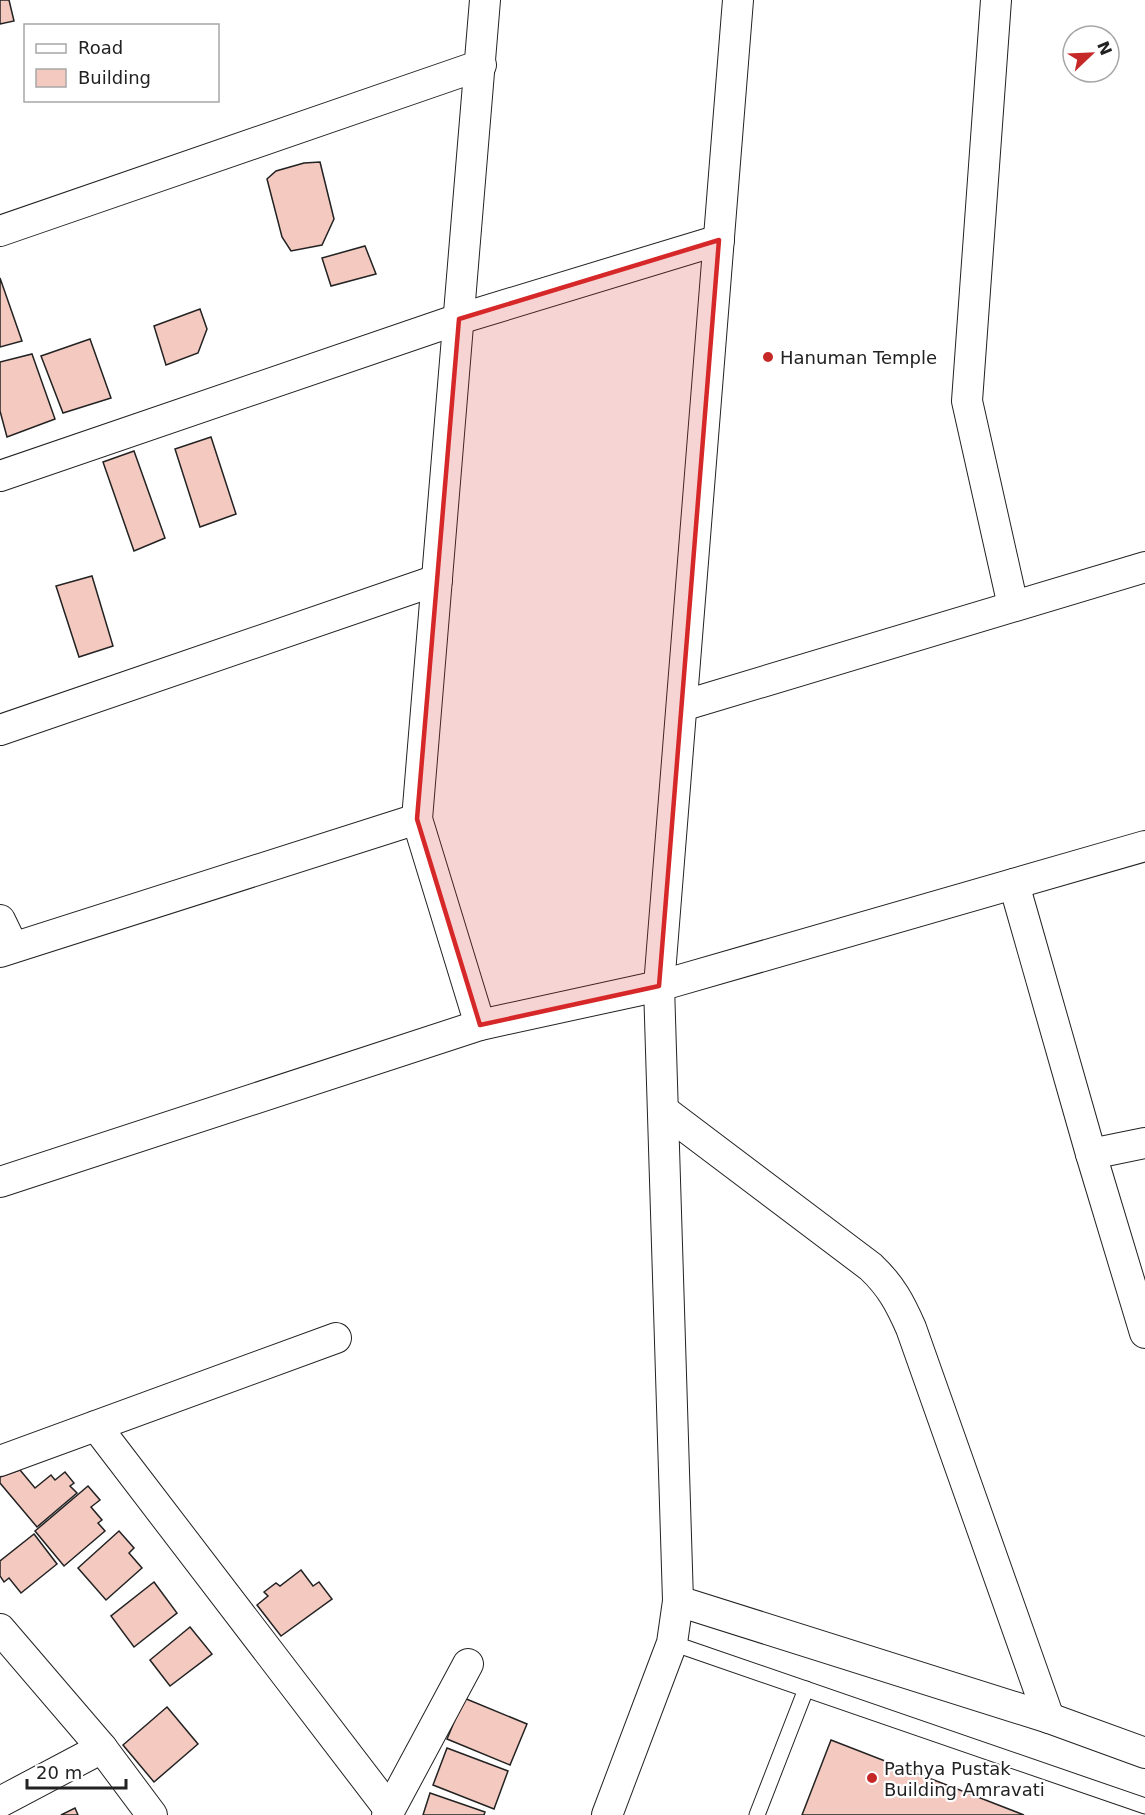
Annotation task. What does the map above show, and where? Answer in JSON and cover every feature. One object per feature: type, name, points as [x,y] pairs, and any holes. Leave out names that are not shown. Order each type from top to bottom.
[{"type":"street","points":[[480,1025],[417,819],[485,0]]},
{"type":"street","points":[[607,1815],[672,1643],[678,1601],[659,986],[738,0]]},
{"type":"street","points":[[996,0],[967,401],[1013,606]]},
{"type":"street","points":[[0,231],[481,65]]},
{"type":"street","points":[[0,476],[459,319],[719,240]]},
{"type":"street","points":[[682,706],[1145,567]]},
{"type":"street","points":[[0,730],[437,580]]},
{"type":"street","points":[[0,920],[6,949],[417,819]]},
{"type":"street","points":[[0,1182],[480,1025],[659,986],[1145,846]]},
{"type":"street","points":[[1014,884],[1145,1334]]},
{"type":"street","points":[[663,1110],[871,1267],[885,1281],[900,1303],[911,1328],[1049,1718]]},
{"type":"street","points":[[1091,1154],[1145,1143]]},
{"type":"street","points":[[0,1461],[336,1338]]},
{"type":"street","points":[[96,1426],[388,1812],[468,1664]]},
{"type":"street","points":[[678,1601],[1049,1718],[1145,1753]]},
{"type":"street","points":[[0,1629],[102,1749],[152,1815]]},
{"type":"street","points":[[0,1802],[102,1749]]},
{"type":"lane","points":[[672,1643],[1145,1806]]},
{"type":"lane","points":[[757,1815],[806,1689]]},
{"type":"highlighted area","points":[[719,240],[682,706],[659,986],[480,1025],[417,819],[459,319]]},
{"type":"building","points":[[0,0],[9,0],[14,21],[0,24]]},
{"type":"building","points":[[320,162],[334,219],[322,245],[291,251],[282,237],[267,179],[276,171],[304,163]]},
{"type":"building","points":[[365,246],[376,274],[331,286],[322,258]]},
{"type":"building","points":[[0,278],[22,341],[0,347]]},
{"type":"building","points":[[200,309],[207,329],[198,353],[166,365],[154,326]]},
{"type":"building","points":[[90,339],[111,398],[63,413],[41,356]]},
{"type":"building","points":[[32,354],[55,419],[7,437],[0,411],[0,362]]},
{"type":"building","points":[[211,437],[236,514],[200,527],[175,449]]},
{"type":"building","points":[[134,451],[165,538],[134,551],[103,462]]},
{"type":"building","points":[[92,576],[113,646],[79,657],[56,586]]},
{"type":"building","points":[[20,1470],[35,1488],[51,1475],[55,1480],[65,1472],[74,1483],[70,1486],[77,1493],[37,1527],[0,1483],[0,1477]]},
{"type":"building","points":[[88,1486],[100,1500],[91,1507],[102,1520],[98,1523],[105,1531],[64,1566],[35,1531]]},
{"type":"building","points":[[119,1531],[134,1548],[129,1553],[142,1568],[106,1600],[78,1568]]},
{"type":"building","points":[[34,1534],[57,1564],[21,1593],[9,1578],[4,1582],[0,1576],[0,1561]]},
{"type":"building","points":[[301,1570],[313,1586],[319,1582],[332,1599],[281,1636],[257,1605],[268,1596],[264,1592],[276,1583],[280,1586]]},
{"type":"building","points":[[154,1582],[177,1613],[134,1647],[111,1616]]},
{"type":"building","points":[[190,1627],[212,1654],[170,1686],[150,1660]]},
{"type":"building","points":[[464,1698],[527,1724],[510,1765],[447,1739]]},
{"type":"building","points":[[167,1707],[198,1744],[154,1782],[123,1745]]},
{"type":"building","name":"Pathya Pustak Building Amravati","points":[[831,1740],[1024,1815],[802,1815]]},
{"type":"building","points":[[447,1748],[508,1771],[494,1809],[433,1785]]},
{"type":"building","points":[[430,1793],[485,1812],[484,1815],[423,1815]]},
{"type":"building","points":[[75,1808],[78,1815],[61,1815]]},
{"type":"place","name":"Hanuman Temple","points":[[768,357]]},
{"type":"place","name":"Pathya Pustak Building Amravati","points":[[872,1778]]}]
